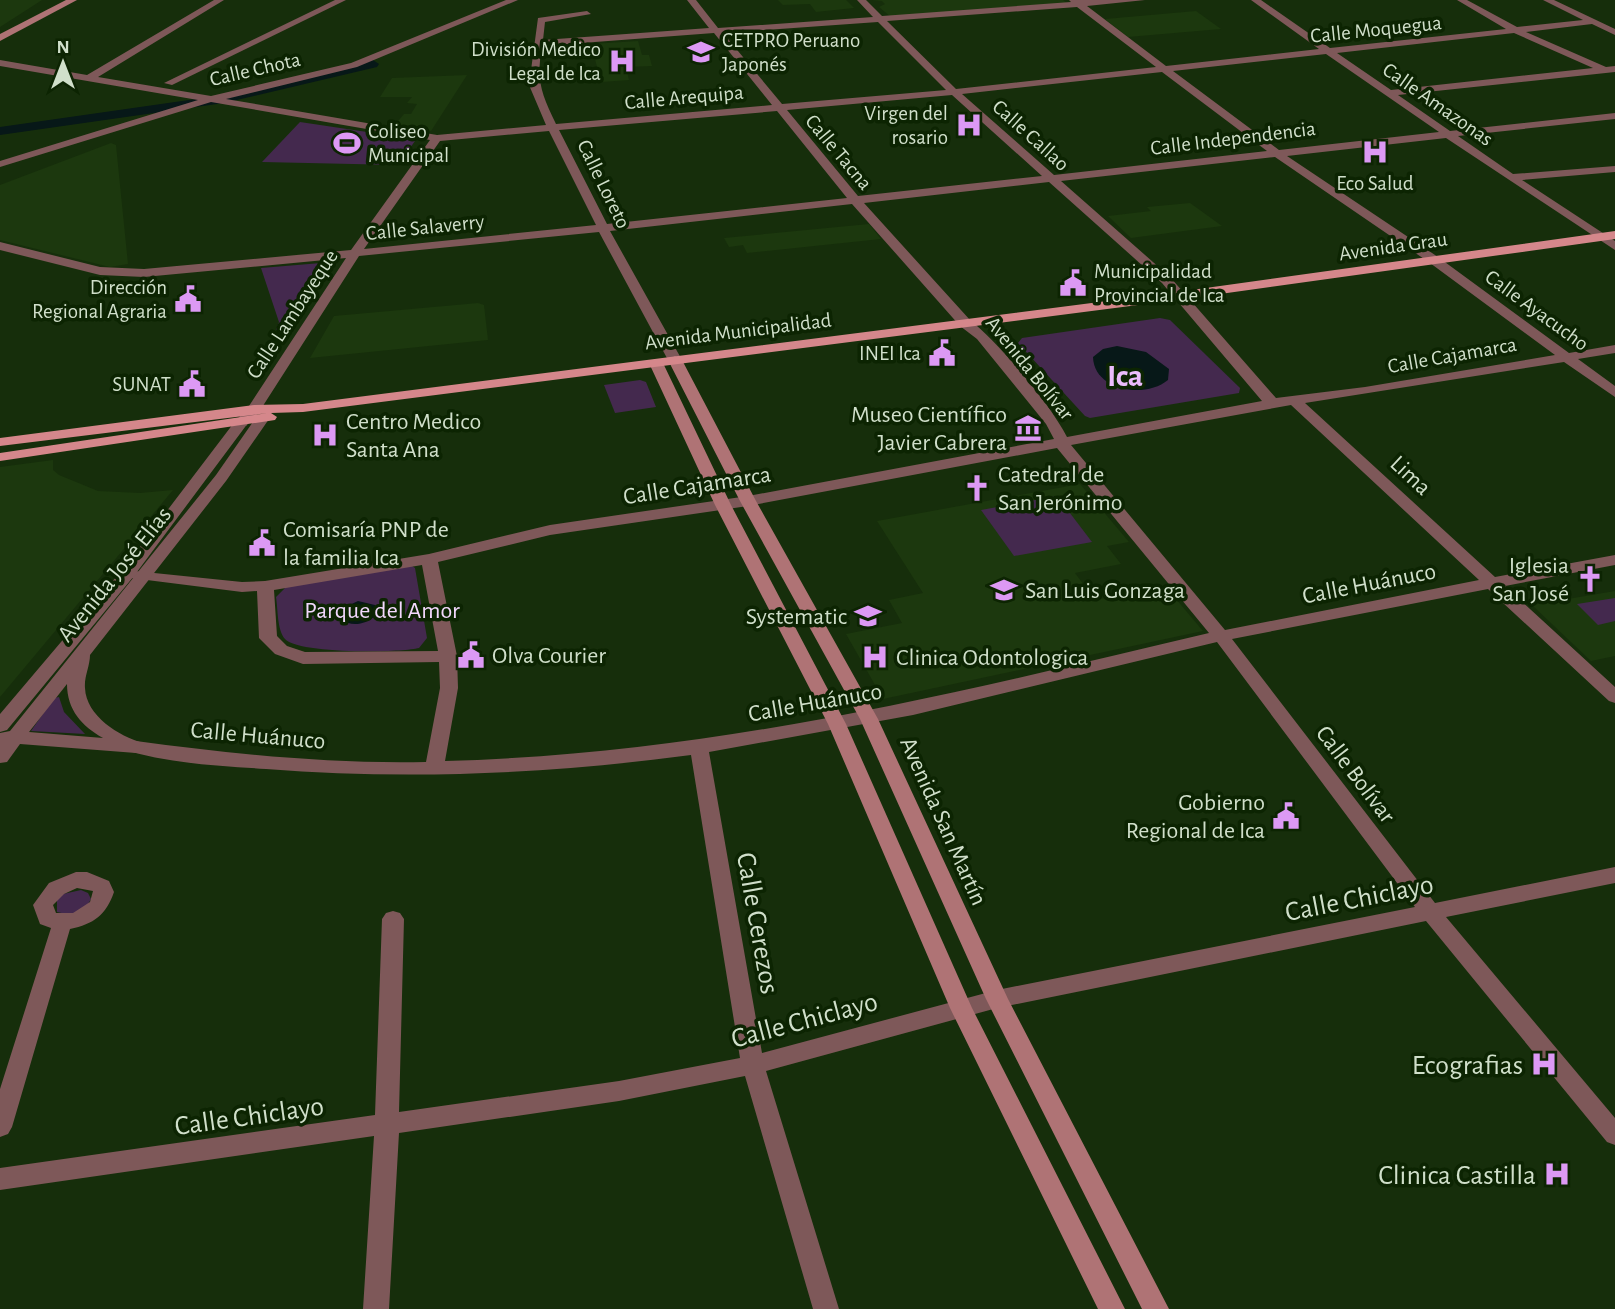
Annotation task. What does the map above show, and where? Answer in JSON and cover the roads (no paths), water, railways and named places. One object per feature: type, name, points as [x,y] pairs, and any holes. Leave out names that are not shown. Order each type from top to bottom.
[{"type":"main road","points":[[0,29],[55,0]]},
{"type":"main road","points":[[0,38],[73,0]]},
{"type":"main road","name":"Avenida Grau","points":[[1177,296],[1615,235]]},
{"type":"main road","name":"Avenida Municipalidad","points":[[0,457],[241,423],[258,414],[1177,296]]},
{"type":"main road","points":[[665,361],[723,505],[837,724],[961,1008],[1112,1309]]},
{"type":"main road","name":"Avenida San Martín","points":[[665,361],[748,501],[869,719],[996,999],[1156,1309]]},
{"type":"main road","points":[[0,442],[258,414]]},
{"type":"street","points":[[87,79],[103,72],[219,0]]},
{"type":"street","points":[[169,83],[342,0]]},
{"type":"street","name":"Calle Chota","points":[[1,163],[208,100],[355,65],[514,0]]},
{"type":"street","name":"Calle Tacna","points":[[691,0],[855,201],[965,323]]},
{"type":"street","name":"Calle Callao","points":[[861,0],[954,92],[1166,280],[1177,296]]},
{"type":"street","points":[[541,43],[718,33],[885,21],[1076,2],[1141,0]]},
{"type":"street","name":"Calle Amazonas","points":[[1255,0],[1511,178],[1615,246]]},
{"type":"street","points":[[1461,0],[1517,31],[1609,70],[1615,76]]},
{"type":"street","points":[[1547,0],[1615,32]]},
{"type":"street","name":"Calle Ayacucho","points":[[1076,2],[1276,153],[1434,260],[1615,393]]},
{"type":"street","name":"Calle Loreto","points":[[587,14],[543,18],[533,83],[540,104],[555,129],[665,361]]},
{"type":"street","name":"Calle Moquegua","points":[[1165,70],[1591,22]]},
{"type":"street","points":[[0,54],[169,83],[200,90],[208,100]]},
{"type":"street","name":"Calle Arequipa","points":[[0,63],[437,138],[954,92],[1165,70]]},
{"type":"street","points":[[1388,93],[1609,70]]},
{"type":"street","name":"Calle Independencia","points":[[855,201],[1615,116]]},
{"type":"street","name":"Calle Lambayeque","points":[[258,414],[354,254],[437,138]]},
{"type":"street","points":[[1511,178],[1615,169]]},
{"type":"street","name":"Calle Salaverry","points":[[0,246],[100,271],[144,273],[354,254],[855,201]]},
{"type":"street","points":[[1177,296],[1272,403],[1295,401]]},
{"type":"street","name":"Avenida Bolívar","points":[[965,323],[982,336],[1053,423],[1061,441]]},
{"type":"street","name":"Calle Cajamarca","points":[[1295,401],[1615,348]]},
{"type":"street","name":"Lima","points":[[1295,401],[1615,697]]},
{"type":"street","name":"Calle Cajamarca","points":[[128,573],[242,587],[265,586],[429,559],[550,530],[748,501],[1272,403]]},
{"type":"street","name":"Avenida José Elías","points":[[5,733],[84,652],[146,575],[258,414]]},
{"type":"street","name":"Avenida José Elías","points":[[0,757],[5,733],[241,423]]},
{"type":"street","name":"Calle Bolívar","points":[[1061,441],[1221,636],[1431,913],[1615,1135]]},
{"type":"street","points":[[429,559],[447,656],[449,688],[435,767]]},
{"type":"street","name":"Calle Huánuco","points":[[136,747],[201,756],[377,769],[559,764],[638,757],[869,719],[1221,636],[1615,561]]},
{"type":"street","points":[[265,586],[268,638],[291,655],[303,658],[447,656]]},
{"type":"street","points":[[84,652],[76,687],[80,710],[86,719],[101,730],[136,747]]},
{"type":"street","points":[[5,733],[136,747]]},
{"type":"street","name":"Calle Cerezos","points":[[699,747],[753,1065],[826,1309]]},
{"type":"street","name":"Calle Chiclayo","points":[[0,1179],[619,1091],[753,1065],[996,999],[1615,875]]},
{"type":"street","points":[[376,1309],[387,1126],[393,919]]},
{"type":"street","points":[[0,1127],[62,924]]},
{"type":"waterway","points":[[0,131],[224,99],[373,64]]},
{"type":"place","name":"CETPRO Peruano Japonés","points":[[701,52]]},
{"type":"place","name":"División Medico Legal de Ica","points":[[622,61]]},
{"type":"place","name":"Virgen del rosario","points":[[969,125]]},
{"type":"place","name":"Coliseo Municipal","points":[[347,143]]},
{"type":"place","name":"Eco Salud","points":[[1375,152]]},
{"type":"place","name":"Municipalidad Provincial de Ica","points":[[1073,283]]},
{"type":"place","name":"Dirección Regional Agraria","points":[[188,299]]},
{"type":"place","name":"INEI Ica","points":[[942,353]]},
{"type":"place","name":"SUNAT","points":[[192,384]]},
{"type":"place","name":"Museo Científico Javier Cabrera","points":[[1028,428]]},
{"type":"place","name":"Centro Medico Santa Ana","points":[[325,435]]},
{"type":"place","name":"Catedral de San Jerónimo","points":[[977,488]]},
{"type":"place","name":"Comisaría PNP de la familia Ica","points":[[262,543]]},
{"type":"place","name":"Iglesia San José","points":[[1590,579]]},
{"type":"place","name":"San Luis Gonzaga","points":[[1004,590]]},
{"type":"place","name":"Systematic","points":[[868,616]]},
{"type":"place","name":"Olva Courier","points":[[471,655]]},
{"type":"place","name":"Clinica Odontologica","points":[[875,657]]},
{"type":"place","name":"Gobierno Regional de Ica","points":[[1286,816]]},
{"type":"place","name":"Ecografias","points":[[1544,1064]]},
{"type":"place","name":"Clinica Castilla","points":[[1557,1174]]},
{"type":"district","name":"Ica","points":[[1125,375]]},
{"type":"park label","name":"Parque del Amor","points":[[382,610]]}]
